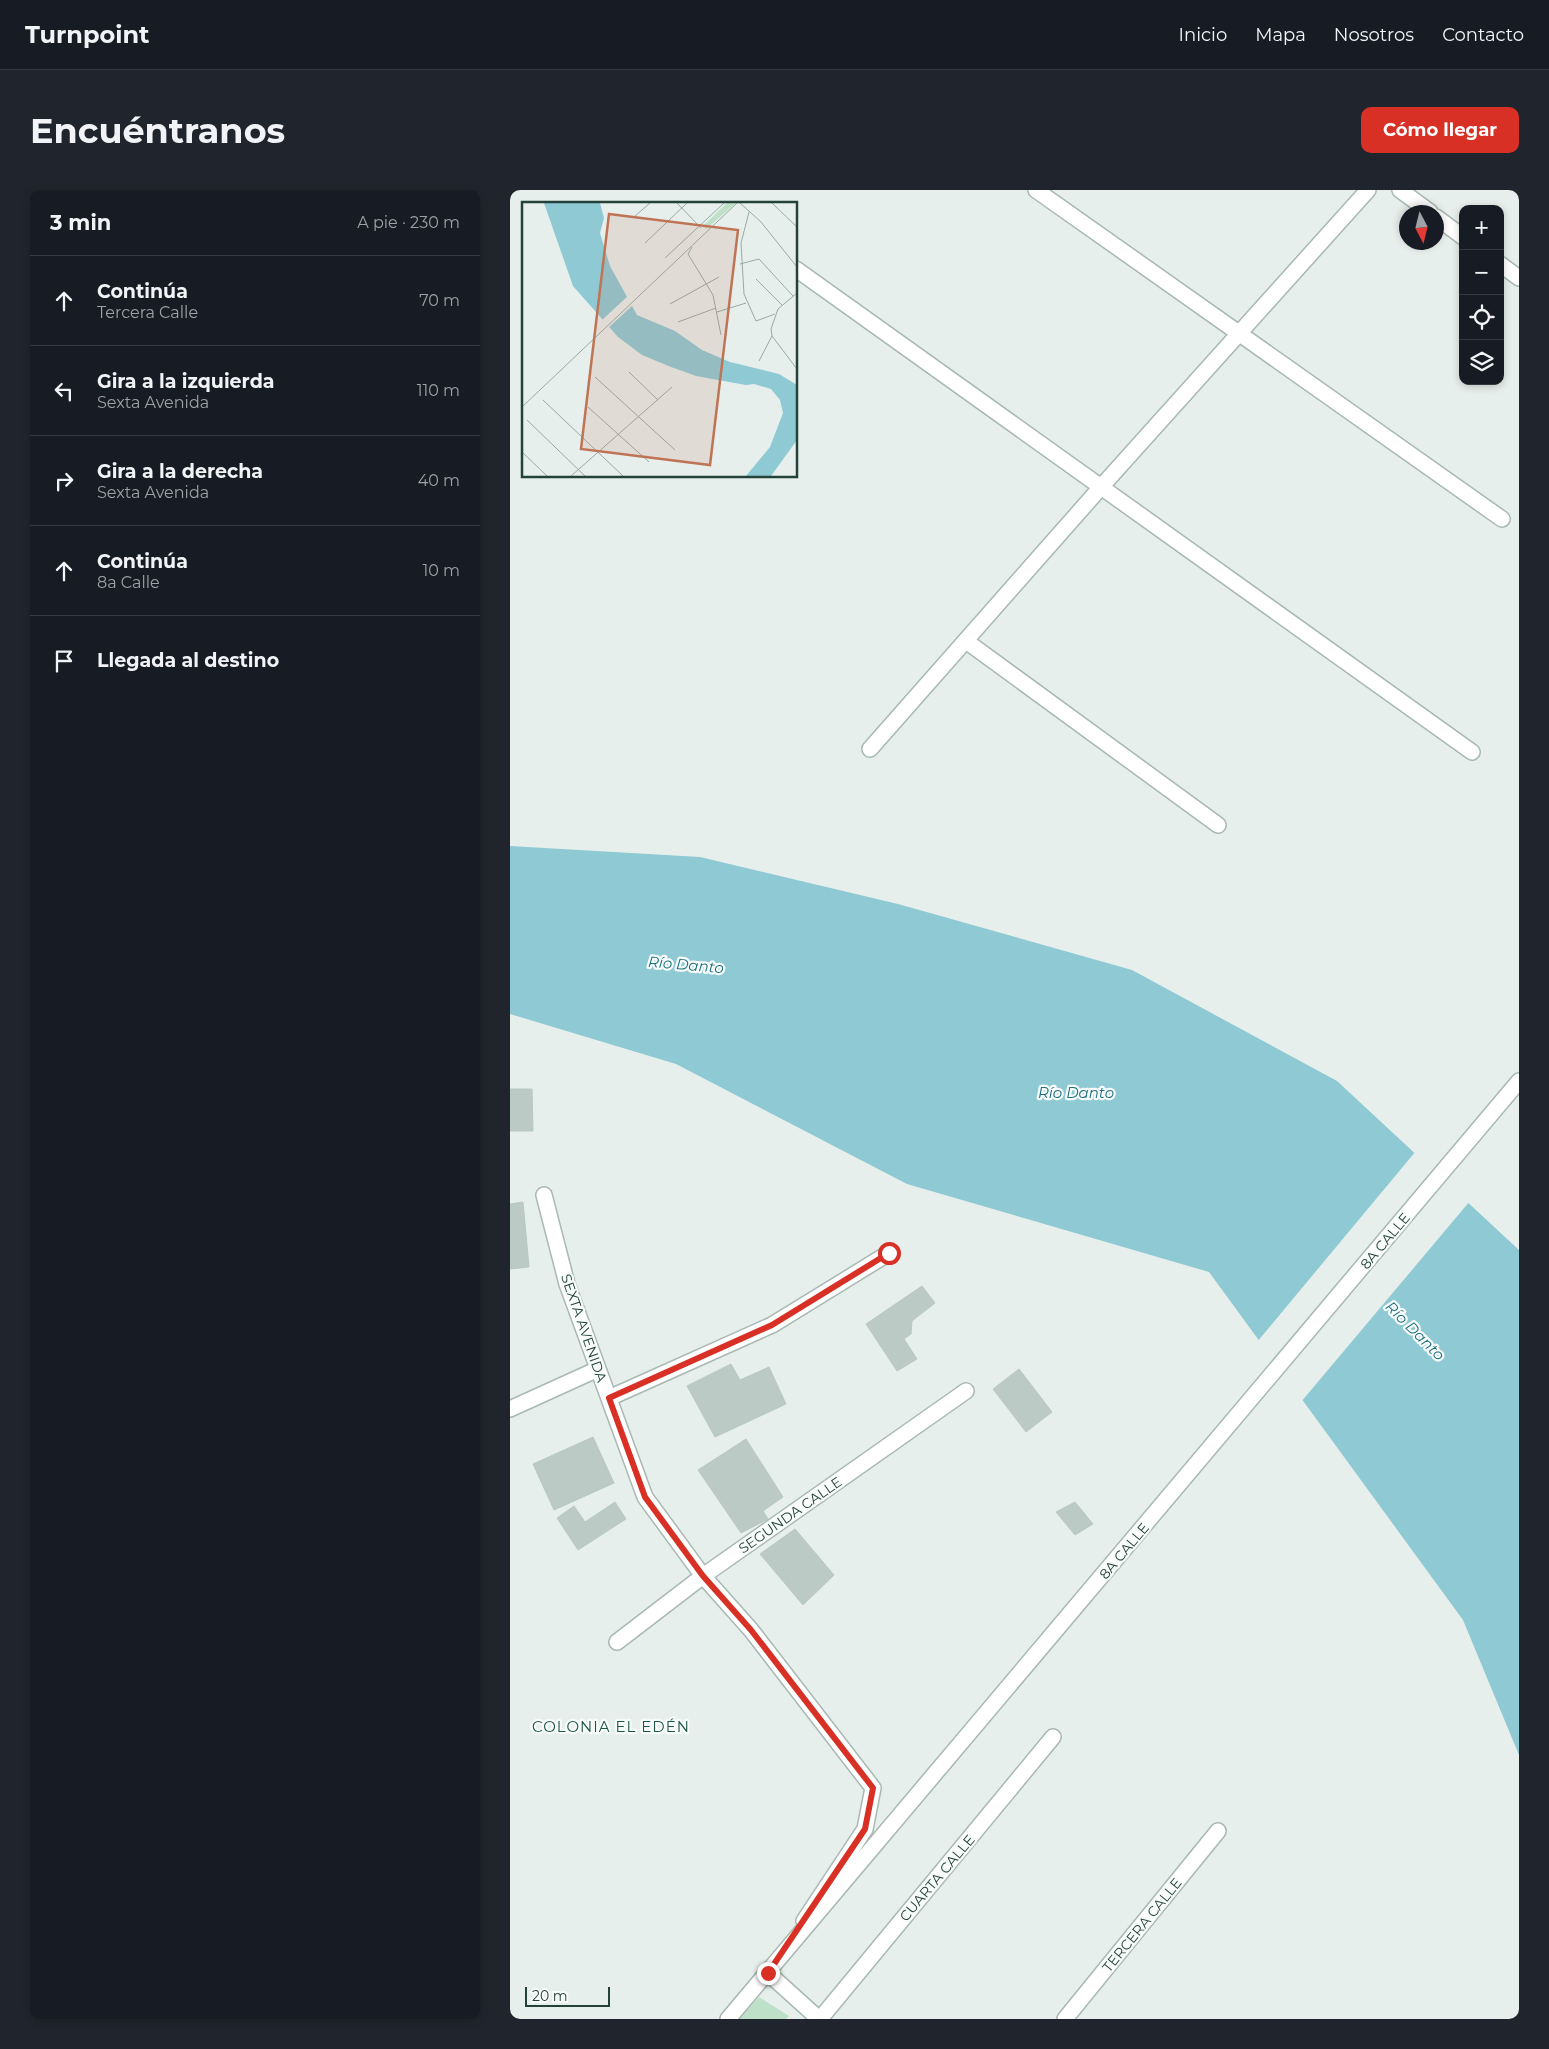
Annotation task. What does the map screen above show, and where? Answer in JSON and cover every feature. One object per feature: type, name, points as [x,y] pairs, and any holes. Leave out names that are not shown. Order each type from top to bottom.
[{"type":"street","points":[[1036,190],[1502,520]]},
{"type":"street","points":[[870,749],[1101,486],[1368,190]]},
{"type":"street","points":[[1400,190],[1420,205]]},
{"type":"street","points":[[1444,223],[1459,234]]},
{"type":"street","points":[[1504,267],[1519,278]]},
{"type":"street","points":[[798,270],[1472,752]]},
{"type":"street","points":[[966,641],[1218,825]]},
{"type":"street","name":"8A CALLE","points":[[728,2019],[1248,1405],[1514,1087]]},
{"type":"street","name":"SEXTA AVENIDA","points":[[544,1195],[567,1284],[645,1497],[703,1576],[751,1630],[873,1788],[865,1829],[783,1952]]},
{"type":"street","points":[[609,1398],[772,1325],[889,1253]]},
{"type":"street","points":[[510,1409],[598,1369]]},
{"type":"street","name":"SEGUNDA CALLE","points":[[617,1642],[703,1576],[966,1391]]},
{"type":"street","name":"CUARTA CALLE","points":[[820,2019],[1053,1737]]},
{"type":"street","name":"TERCERA CALLE","points":[[1065,2019],[1218,1831]]},
{"type":"street","points":[[768,1973],[820,2019]]},
{"type":"green space","points":[[759,1997],[789,2016],[786,2019],[739,2019]]},
{"type":"water","name":"Río Danto","points":[[510,846],[700,857],[898,904],[1132,970],[1337,1081],[1519,1250],[1519,1755],[1463,1620],[1209,1272],[907,1184],[676,1064],[510,1014]]},
{"type":"pier","points":[[1416,1151],[1470,1201],[1301,1402],[1257,1342]]},
{"type":"building","points":[[510,1089],[532,1089],[533,1131],[510,1131]]},
{"type":"building","points":[[523,1202],[529,1267],[510,1269],[510,1204]]},
{"type":"building","points":[[922,1286],[935,1303],[912,1321],[911,1334],[904,1339],[917,1359],[897,1371],[866,1324]]},
{"type":"building","points":[[731,1364],[740,1380],[769,1367],[786,1404],[715,1437],[687,1386]]},
{"type":"building","points":[[1019,1369],[1052,1412],[1026,1432],[993,1389]]},
{"type":"building","points":[[593,1437],[614,1483],[554,1510],[533,1464]]},
{"type":"building","points":[[746,1439],[783,1497],[763,1511],[768,1519],[741,1533],[698,1470]]},
{"type":"building","points":[[615,1502],[626,1519],[578,1550],[557,1518],[574,1506],[585,1522]]},
{"type":"building","points":[[1075,1502],[1093,1524],[1075,1535],[1056,1512]]},
{"type":"building","points":[[795,1529],[834,1575],[803,1605],[760,1554]]},
{"type":"district","name":"COLONIA EL EDÉN","points":[[611,1727]]},
{"type":"route","points":[[768,1973],[865,1829],[873,1788],[751,1630],[703,1576],[645,1497],[609,1398],[772,1325],[889,1253]]}]
